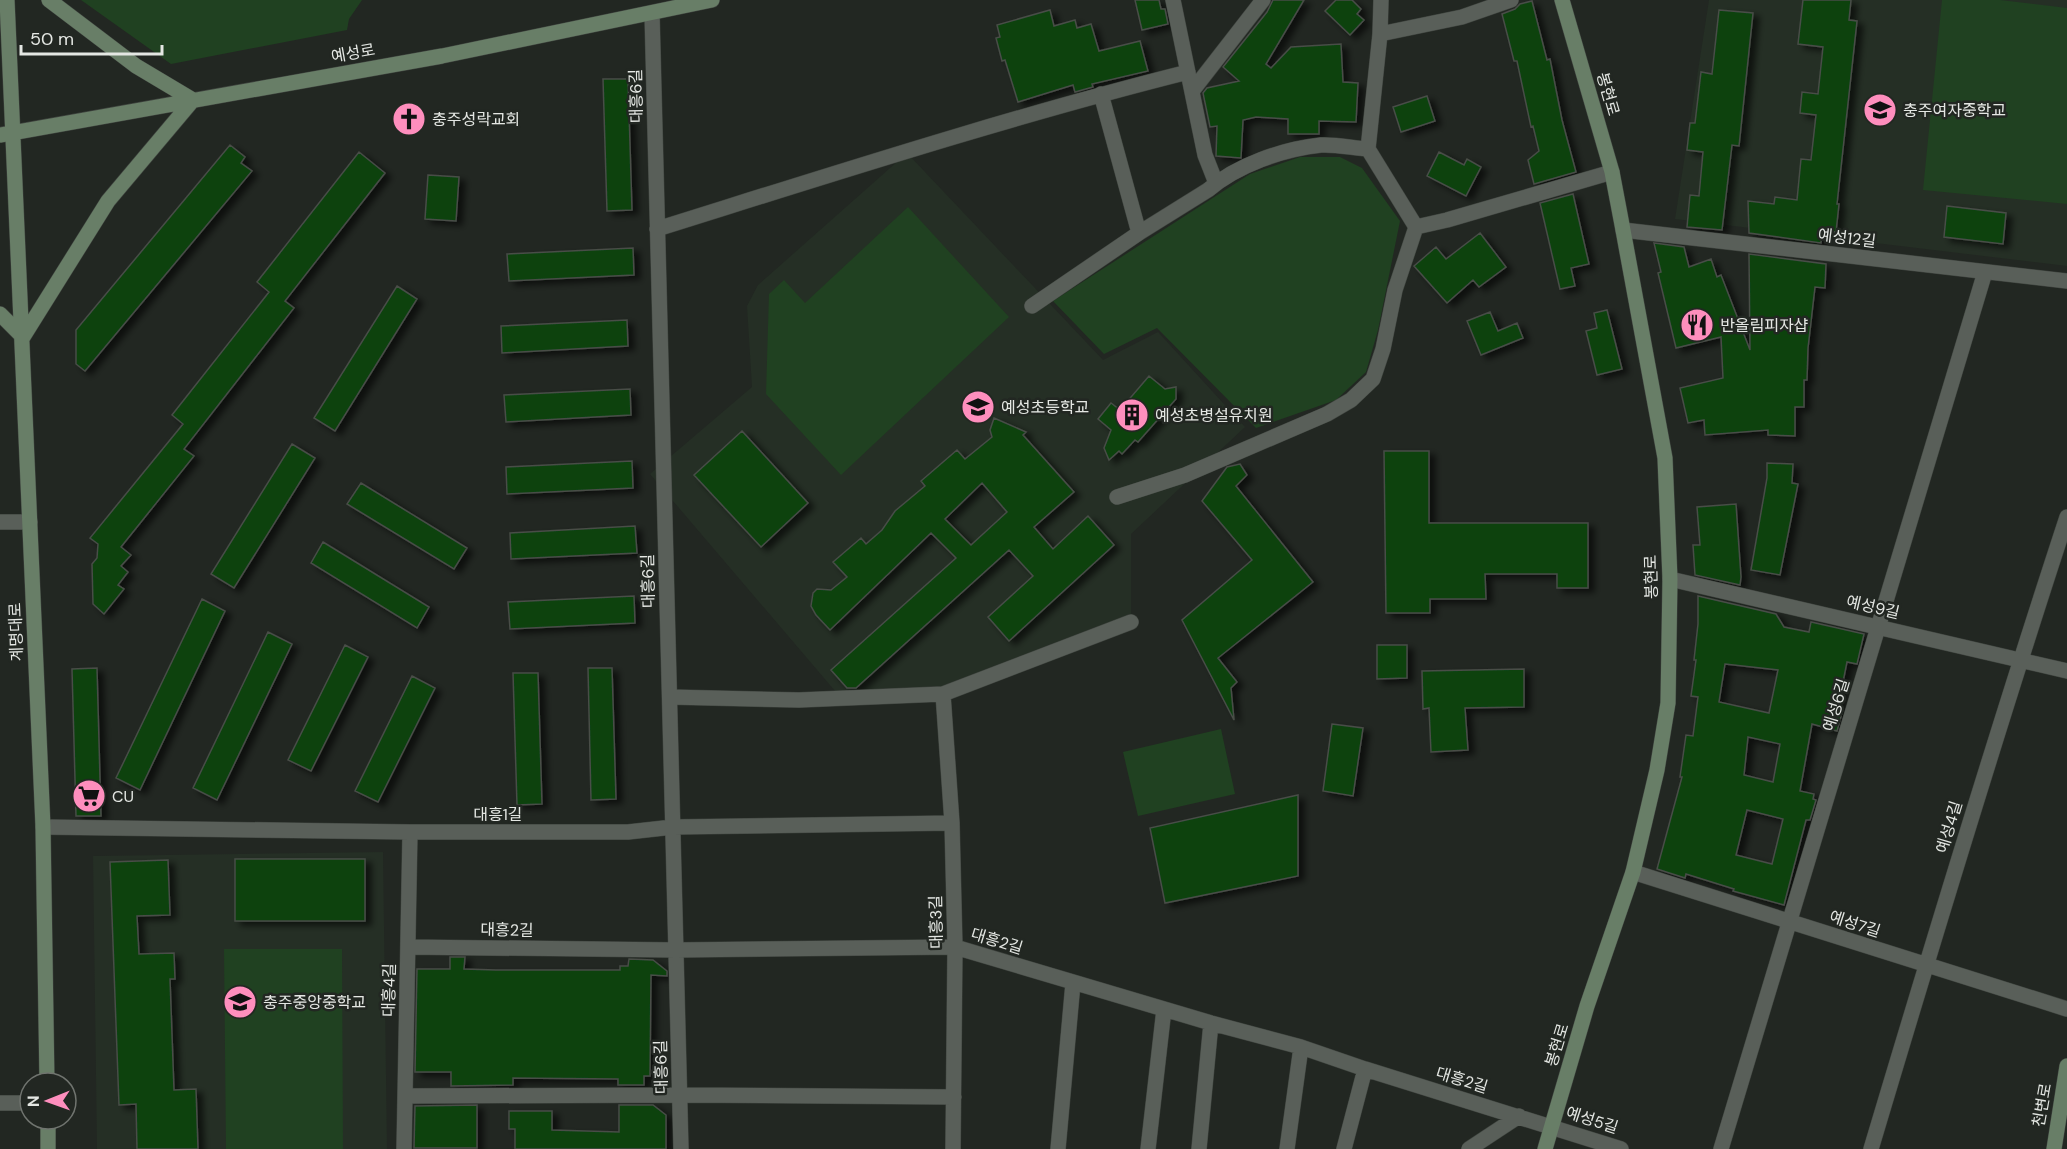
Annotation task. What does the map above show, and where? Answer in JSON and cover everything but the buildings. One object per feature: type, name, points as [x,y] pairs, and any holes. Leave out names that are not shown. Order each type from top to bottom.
[{"type":"street","name":"계명대로","points":[[7,0],[7,134],[23,337],[42,827],[47,1071]]},
{"type":"street","points":[[0,314],[23,337],[108,201],[193,100],[136,66],[49,0]]},
{"type":"street","name":"예성로","points":[[7,134],[442,56],[712,0]]},
{"type":"street","points":[[1173,0],[1205,155],[1216,183]]},
{"type":"street","points":[[1193,90],[1263,0]]},
{"type":"street","points":[[1381,0],[1380,34],[1368,149],[1416,227]]},
{"type":"street","points":[[1380,34],[1462,17],[1511,0]]},
{"type":"street","name":"봉현로","points":[[1545,1149],[1587,1006],[1633,872],[1657,770],[1668,703],[1670,579],[1665,458],[1623,230],[1612,172],[1562,0]]},
{"type":"street","name":"대흥6길","points":[[652,13],[681,1149]]},
{"type":"street","points":[[657,229],[1101,94],[1188,72]]},
{"type":"street","points":[[1101,94],[1139,232]]},
{"type":"street","points":[[1032,306],[1139,232],[1216,183],[1267,156],[1322,145],[1368,149]]},
{"type":"street","points":[[1416,227],[1448,220],[1612,172]]},
{"type":"street","points":[[1117,497],[1185,475],[1327,414],[1351,400],[1373,379],[1383,350],[1395,290],[1416,227]]},
{"type":"street","name":"예성12길","points":[[1623,230],[2067,282]]},
{"type":"street","name":"예성6길","points":[[1721,1149],[1986,272]]},
{"type":"street","name":"예성4길","points":[[1871,1149],[2020,660],[2067,517]]},
{"type":"street","points":[[0,522],[30,522]]},
{"type":"street","name":"예성9길","points":[[1670,579],[2067,671]]},
{"type":"street","points":[[669,697],[799,700],[943,694],[1131,622]]},
{"type":"street","name":"대흥3길","points":[[943,694],[952,823],[955,947],[953,1149]]},
{"type":"street","name":"대흥1길","points":[[42,827],[410,832],[628,832],[673,827],[952,823]]},
{"type":"street","name":"대흥4길","points":[[404,1149],[410,832]]},
{"type":"street","name":"예성7길","points":[[1633,872],[2067,1009]]},
{"type":"street","name":"대흥2길","points":[[408,947],[676,950],[955,947],[1211,1023],[1301,1047],[1552,1126]]},
{"type":"street","points":[[1058,1149],[1073,983]]},
{"type":"street","points":[[1148,1149],[1164,1009]]},
{"type":"street","points":[[1199,1149],[1211,1023]]},
{"type":"street","points":[[1287,1149],[1301,1047]]},
{"type":"street","name":"천변로","points":[[2054,1149],[2067,1066]]},
{"type":"street","points":[[1344,1149],[1365,1069]]},
{"type":"street","points":[[405,1096],[954,1097]]},
{"type":"street","points":[[0,1103],[18,1102]]},
{"type":"street","points":[[1469,1149],[1519,1116]]},
{"type":"street","name":"예성5길","points":[[1552,1126],[1622,1149]]},
{"type":"street","points":[[48,1131],[48,1149]]},
{"type":"shaded area","name":"충주여자중학교","points":[[1709,0],[2067,0],[2067,266],[1675,219]]},
{"type":"shaded area","name":"예성초등학교","points":[[907,153],[1103,360],[1158,332],[1245,427],[1131,534],[1131,622],[943,694],[841,698],[650,474],[752,387],[747,306],[758,285]]},
{"type":"shaded area","name":"충주중앙중학교","points":[[383,852],[387,1149],[97,1149],[93,856]]},
{"type":"green space","points":[[81,0],[362,0],[349,19],[347,30],[171,64]]},
{"type":"green space","points":[[1942,0],[2000,0],[2067,8],[2067,204],[1923,190]]},
{"type":"green space","points":[[1300,157],[1340,157],[1362,168],[1400,221],[1378,330],[1366,372],[1336,400],[1256,428],[1157,328],[1104,354],[1053,301],[1250,174]]},
{"type":"green space","points":[[908,207],[1009,317],[841,475],[766,394],[769,294],[784,280],[805,303]]},
{"type":"green space","points":[[1221,729],[1235,794],[1138,816],[1123,752]]},
{"type":"green space","points":[[224,949],[342,949],[343,1149],[226,1149]]},
{"type":"place","name":"충주여자중학교","points":[[1880,110]]},
{"type":"place","name":"충주성락교회","points":[[409,119]]},
{"type":"place","name":"반올림피자샵","points":[[1697,325]]},
{"type":"place","name":"예성초등학교","points":[[978,407]]},
{"type":"place","name":"예성초병설유치원","points":[[1132,415]]},
{"type":"place","name":"CU","points":[[89,796]]},
{"type":"place","name":"충주중앙중학교","points":[[240,1002]]}]
